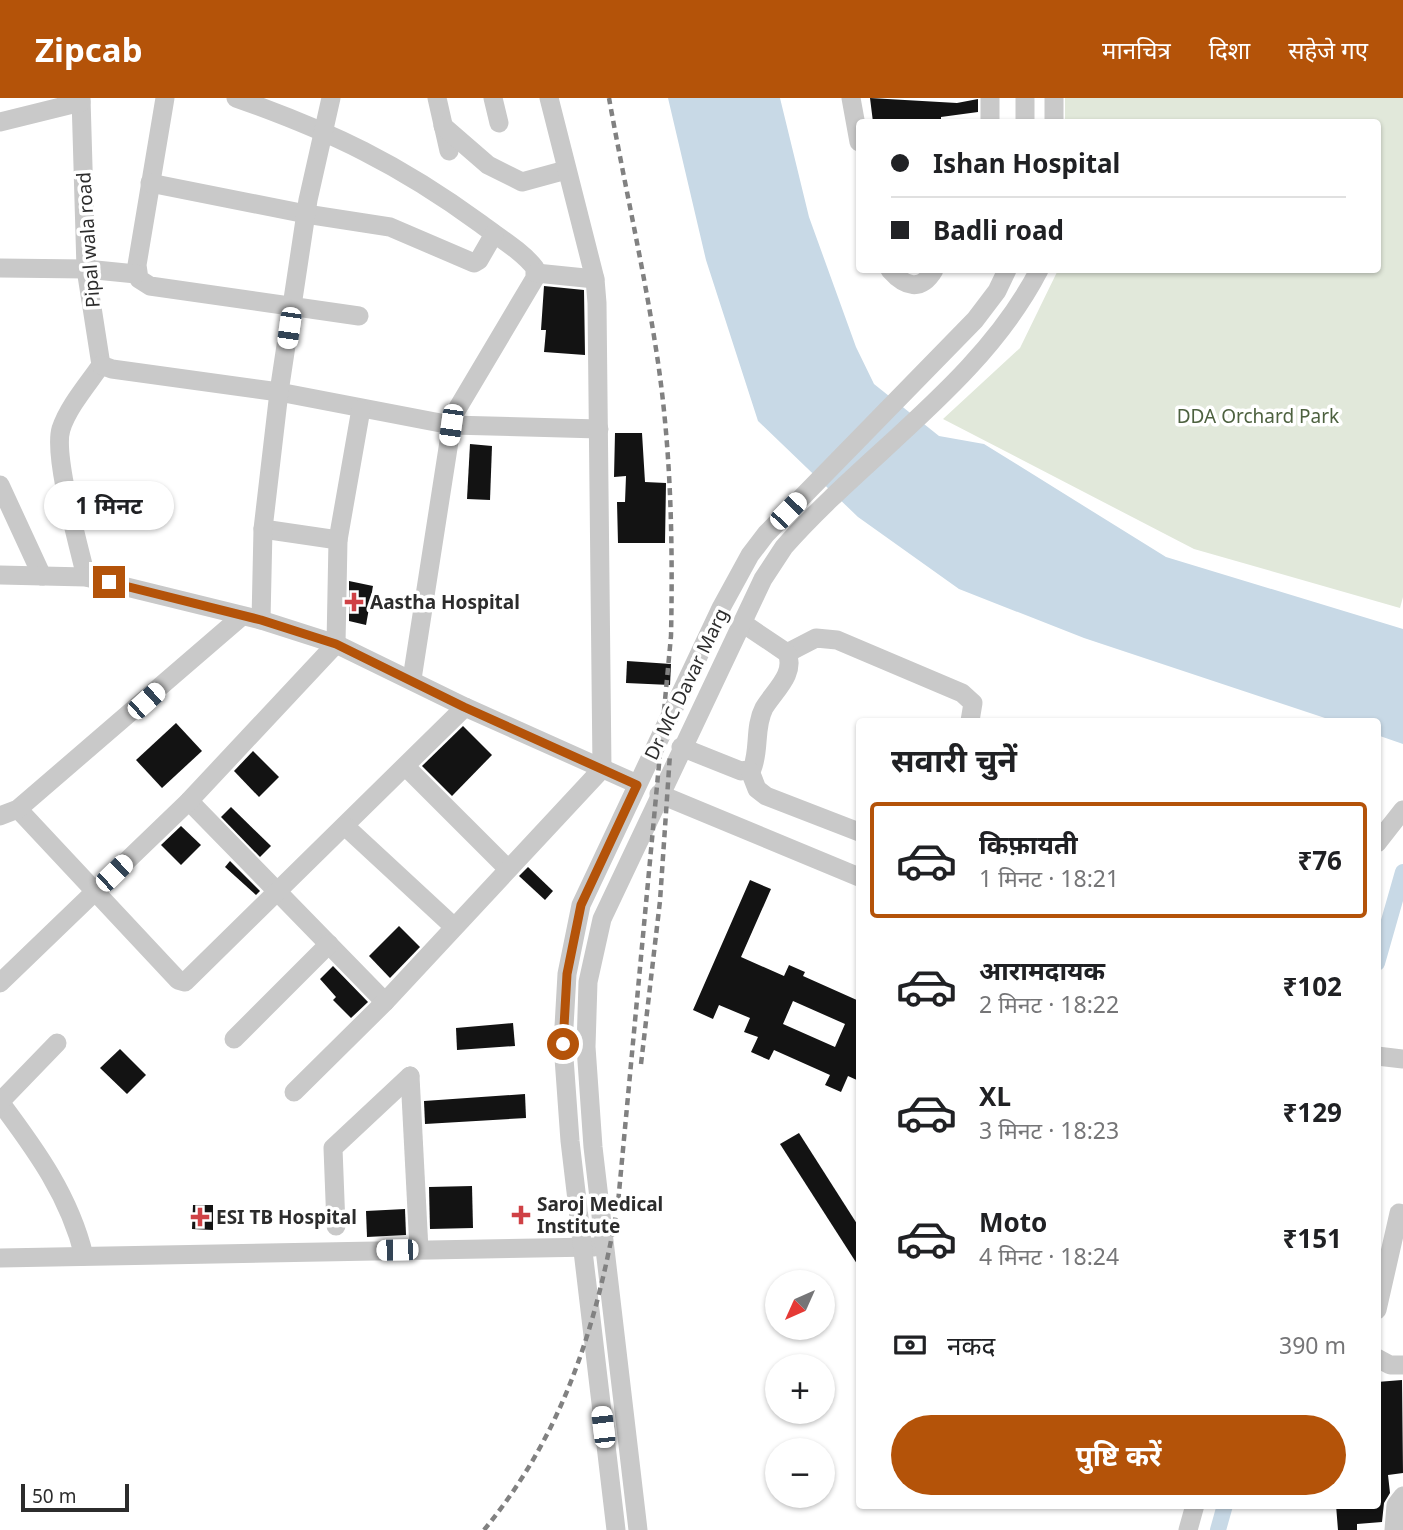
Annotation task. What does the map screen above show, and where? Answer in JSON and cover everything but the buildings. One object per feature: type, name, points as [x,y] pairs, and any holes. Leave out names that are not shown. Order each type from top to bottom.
[{"type":"street","points":[[136,274],[165,98]]},
{"type":"street","points":[[236,98],[325,131],[374,154],[430,187],[494,234],[532,264],[536,273]]},
{"type":"street","points":[[261,620],[263,529],[279,392],[306,214],[331,98]]},
{"type":"street","points":[[437,98],[449,151]]},
{"type":"street","points":[[493,98],[499,122]]},
{"type":"street","points":[[293,1092],[385,1002],[602,769],[595,279],[549,98]]},
{"type":"street","points":[[851,98],[856,126]]},
{"type":"street","points":[[990,98],[990,119]]},
{"type":"street","points":[[1025,98],[1025,119]]},
{"type":"street","points":[[1054,98],[1054,119]]},
{"type":"street","points":[[0,122],[81,100]]},
{"type":"street","name":"Pipal wala road","points":[[81,100],[86,269],[101,365]]},
{"type":"street","points":[[443,126],[488,165],[522,181],[566,170]]},
{"type":"street","points":[[150,183],[306,214],[390,227],[474,263],[494,234]]},
{"type":"street","points":[[0,268],[86,269],[136,274],[150,286],[359,316]]},
{"type":"street","points":[[536,273],[595,279]]},
{"type":"street","points":[[412,679],[451,425],[458,406],[536,273]]},
{"type":"street","points":[[894,273],[910,285],[925,282],[932,273]]},
{"type":"street","name":"Dr MC Davar Marg","points":[[616,1530],[582,1247],[563,1044],[567,974],[581,905],[727,597],[750,555],[788,511],[975,320],[997,291],[1006,273]]},
{"type":"street","points":[[638,1530],[604,1246],[586,1047],[588,982],[602,919],[681,747],[764,579],[804,525],[991,344],[1021,306],[1038,273]]},
{"type":"street","points":[[86,577],[69,507],[59,442],[62,425],[101,365],[112,369],[279,392],[451,425],[599,429]]},
{"type":"street","points":[[0,983],[188,801],[336,644],[338,540],[361,409]]},
{"type":"street","points":[[0,485],[42,576]]},
{"type":"street","points":[[263,529],[338,540]]},
{"type":"street","points":[[0,575],[86,577],[261,620],[336,644],[412,679],[464,707],[637,785]]},
{"type":"street","points":[[727,597],[787,653],[790,667],[761,717],[754,766],[750,771]]},
{"type":"street","points":[[242,616],[9,812],[95,891],[178,980],[185,982],[280,892],[464,707]]},
{"type":"street","points":[[787,653],[816,638],[837,640],[962,693],[973,703],[970,718]]},
{"type":"street","points":[[681,747],[741,771],[750,771]]},
{"type":"street","points":[[406,767],[508,869]]},
{"type":"street","points":[[750,771],[757,789],[766,796],[856,831]]},
{"type":"street","points":[[659,794],[856,876]]},
{"type":"street","points":[[188,801],[385,1002]]},
{"type":"street","points":[[1383,836],[1403,810]]},
{"type":"street","points":[[346,827],[453,926]]},
{"type":"street","points":[[234,1039],[330,943]]},
{"type":"street","points":[[57,1043],[0,1102],[25,1135],[65,1199],[76,1223],[84,1256]]},
{"type":"street","points":[[1381,1056],[1403,1059]]},
{"type":"street","points":[[336,1226],[333,1148],[410,1076],[419,1250]]},
{"type":"street","points":[[1381,1292],[1399,1213]]},
{"type":"street","points":[[0,1258],[604,1246]]},
{"type":"street","points":[[1381,1360],[1390,1365],[1403,1365]]},
{"type":"street","points":[[1394,1530],[1396,1505],[1403,1496]]},
{"type":"street","points":[[1188,1530],[1194,1509]]},
{"type":"green space","name":"DDA Orchard Park","points":[[1065,98],[1403,98],[1403,597],[1400,608],[1194,549],[943,419],[1020,348],[1057,273],[1381,273],[1381,119],[1065,119]]},
{"type":"water","points":[[668,98],[780,98],[809,217],[856,347],[874,384],[939,436],[984,444],[1166,557],[1403,629],[1403,744],[1381,736],[1381,718],[1325,718],[1084,638],[959,589],[858,517],[758,421],[706,260]]},
{"type":"waterway","points":[[1381,949],[1403,872]]},
{"type":"waterway","points":[[1218,1530],[1224,1509]]},
{"type":"railway","points":[[484,1530],[512,1493],[556,1416],[587,1335],[609,1248],[618,1203],[671,636],[670,492],[661,385],[609,98]]},
{"type":"railway","points":[[641,1064],[660,901],[670,754]]},
{"type":"place","name":"Aastha Hospital","points":[[354,602]]},
{"type":"place","name":"Saroj Medical Institute","points":[[521,1215]]},
{"type":"place","name":"ESI TB Hospital","points":[[200,1217]]},
{"type":"route","points":[[109,582],[261,620],[336,644],[412,679],[464,707],[637,785],[581,905],[567,974],[563,1044]]}]
